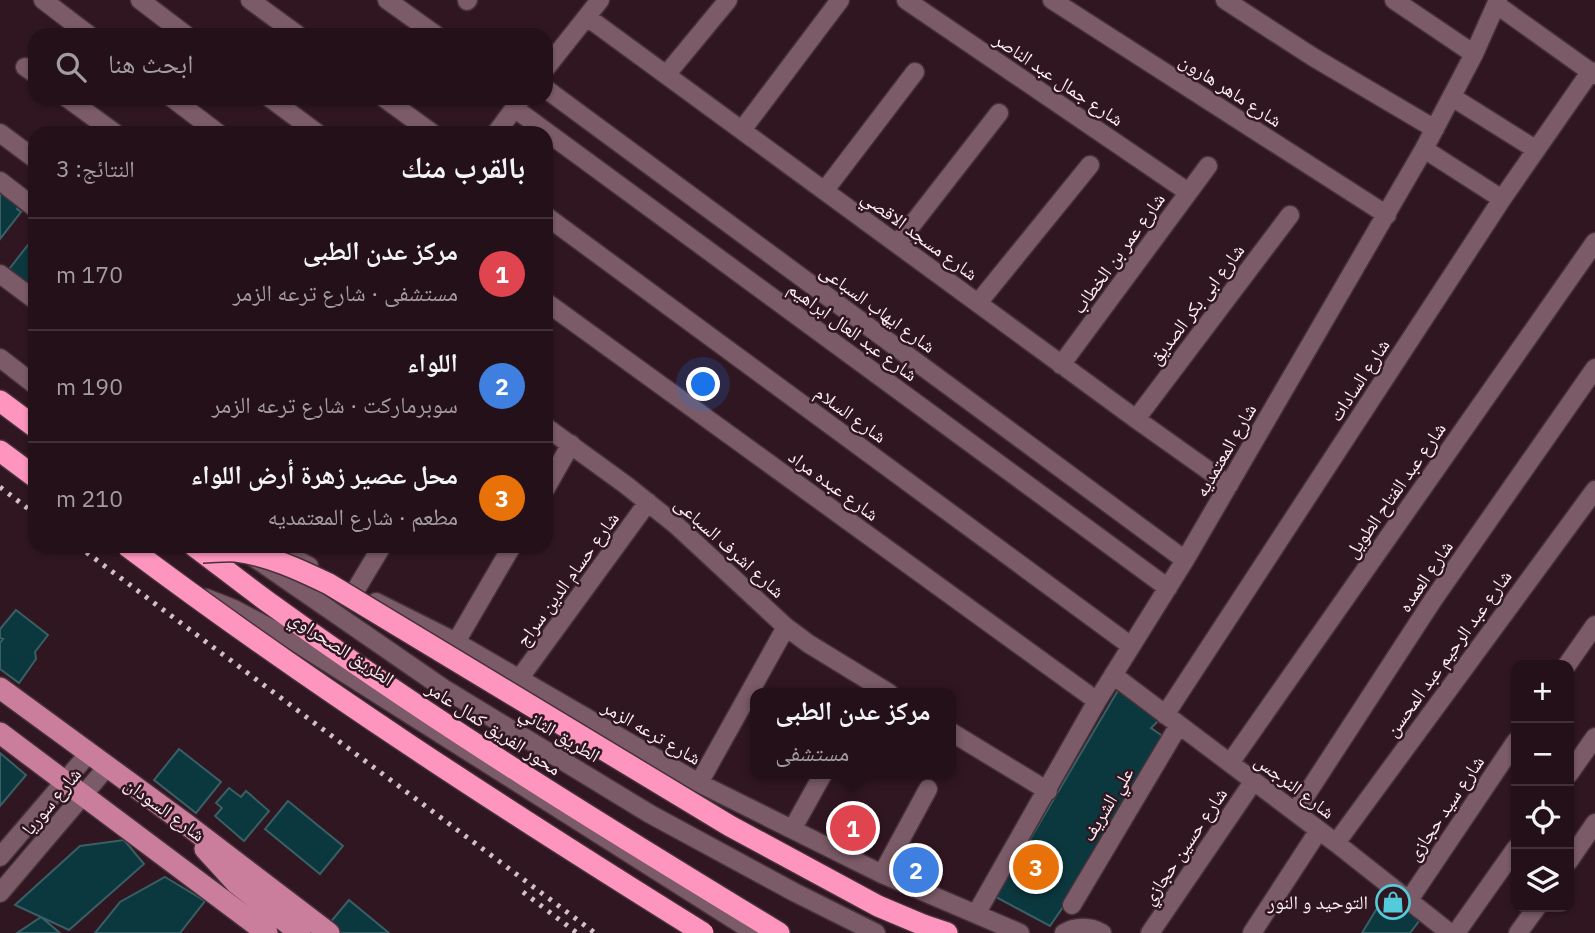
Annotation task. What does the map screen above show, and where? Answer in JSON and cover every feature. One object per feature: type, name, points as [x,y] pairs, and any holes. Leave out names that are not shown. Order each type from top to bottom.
[{"type":"highway","points":[[0,401],[28,422]]},
{"type":"highway","points":[[0,451],[28,472]]},
{"type":"highway","points":[[137,553],[346,703],[517,816],[703,933]]},
{"type":"highway","name":"محور الفريق كمال عامر","points":[[204,553],[292,620],[460,733],[623,838],[779,933]]},
{"type":"highway","points":[[244,553],[306,572],[329,584],[730,826],[878,906],[947,933]]},
{"type":"main road","name":"شارع السودان","points":[[0,688],[186,824],[328,933]]},
{"type":"main road","name":"شارع السودان","points":[[0,733],[267,933]]},
{"type":"main road","points":[[186,824],[212,860],[236,883],[300,933]]},
{"type":"street","points":[[43,0],[80,28]]},
{"type":"street","points":[[140,0],[177,28]]},
{"type":"street","points":[[250,0],[288,28]]},
{"type":"street","points":[[387,0],[426,28]]},
{"type":"street","points":[[553,59],[600,0]]},
{"type":"street","points":[[666,75],[728,0]]},
{"type":"street","points":[[742,130],[840,0]]},
{"type":"street","name":"شارع جمال عبد الناصر","points":[[906,0],[1188,192]]},
{"type":"street","name":"شارع ماهر هارون","points":[[1052,0],[1387,215]]},
{"type":"street","points":[[1225,0],[1313,57],[1435,129]]},
{"type":"street","points":[[1394,0],[1474,54]]},
{"type":"street","points":[[1497,3],[1593,73]]},
{"type":"street","name":"شارع المعتمديه","points":[[976,914],[1097,701],[1185,560],[1387,215],[1452,97],[1497,3]]},
{"type":"street","name":"شارع مسجد الاقصي","points":[[587,17],[1229,485]]},
{"type":"street","points":[[825,190],[915,72]]},
{"type":"street","name":"شارع السادات","points":[[1172,720],[1502,199],[1535,149],[1593,73]]},
{"type":"street","name":"شارع ايهاب السباعى","points":[[553,94],[1185,560]]},
{"type":"street","points":[[1452,97],[1535,149]]},
{"type":"street","points":[[77,105],[105,126]]},
{"type":"street","points":[[181,105],[209,126]]},
{"type":"street","points":[[279,105],[308,126]]},
{"type":"street","points":[[394,105],[422,126]]},
{"type":"street","points":[[501,126],[517,105]]},
{"type":"street","name":"شارع عبد العال ابراهيم","points":[[521,105],[549,126]]},
{"type":"street","points":[[897,244],[999,113]]},
{"type":"street","name":"شارع عبد العال ابراهيم","points":[[553,129],[1168,587]]},
{"type":"street","points":[[0,133],[28,154]]},
{"type":"street","points":[[1424,149],[1502,199]]},
{"type":"street","points":[[978,303],[1090,165]]},
{"type":"street","name":"شارع عمر بن الخطاب","points":[[1061,365],[1208,166]]},
{"type":"street","points":[[0,181],[28,203]]},
{"type":"street","name":"شارع ابى بكر الصديق","points":[[1136,419],[1290,215]]},
{"type":"street","name":"شارع السلام","points":[[553,221],[1131,646]]},
{"type":"street","name":"شارع عبد الفتاح الطويل","points":[[1230,763],[1595,242]]},
{"type":"street","points":[[0,274],[28,295]]},
{"type":"street","name":"شارع عبده مراد","points":[[553,307],[1097,701]]},
{"type":"street","points":[[0,358],[28,380]]},
{"type":"street","name":"شارع العمده","points":[[1295,811],[1433,600],[1595,368]]},
{"type":"street","name":"شارع اشرف السباعى","points":[[553,432],[648,502],[786,627],[881,688]]},
{"type":"street","points":[[553,476],[571,444]]},
{"type":"street","points":[[0,463],[28,483]]},
{"type":"street","name":"شارع عبد الرحيم عبد المحسن","points":[[1336,843],[1595,490]]},
{"type":"street","name":"شارع حسام الدين سراج","points":[[519,680],[648,502]]},
{"type":"street","name":"الطريق الصحراوي","points":[[125,553],[193,593],[234,609],[289,638],[755,933]]},
{"type":"street","name":"الطريق الثاني","points":[[247,553],[443,688],[650,814],[876,933]]},
{"type":"street","name":"شارع ترعه الزمر","points":[[285,553],[355,592],[456,642],[699,783],[882,874],[1020,933]]},
{"type":"street","points":[[355,592],[379,553]]},
{"type":"street","points":[[456,642],[508,553]]},
{"type":"street","points":[[1570,660],[1595,625]]},
{"type":"street","points":[[752,688],[786,627]]},
{"type":"street","name":"شارع النرجس","points":[[1112,676],[1295,811],[1450,933]]},
{"type":"street","points":[[699,783],[750,692]]},
{"type":"street","name":"علي الشريف","points":[[1072,905],[1172,720]]},
{"type":"street","points":[[956,735],[1048,791]]},
{"type":"street","points":[[1574,767],[1595,737]]},
{"type":"street","name":"شارع سيد حجازى","points":[[1409,900],[1511,748]]},
{"type":"street","name":"شارع سوريا","points":[[0,858],[89,753]]},
{"type":"street","name":"شارع سوريا","points":[[0,893],[107,767]]},
{"type":"street","points":[[793,828],[820,779]]},
{"type":"street","name":"شارع حسين حجازي","points":[[1150,933],[1253,782]]},
{"type":"street","points":[[882,874],[928,789]]},
{"type":"street","points":[[1574,854],[1595,823]]},
{"type":"street","points":[[1252,933],[1319,830]]},
{"type":"street","points":[[1456,933],[1515,849]]},
{"type":"street","points":[[1518,933],[1533,912]]},
{"type":"street","points":[[1064,933],[1078,928],[1095,932]]},
{"type":"building","points":[[0,187],[21,204],[17,209],[21,212],[0,239]]},
{"type":"building","points":[[28,245],[28,290],[6,273]]},
{"type":"building","points":[[16,610],[48,635],[35,652],[36,659],[19,683],[0,669],[0,643],[3,639],[0,638],[0,629]]},
{"type":"building","points":[[1120,687],[1161,718],[1151,728],[1167,739],[1104,847],[1050,926],[996,897]]},
{"type":"building","points":[[179,749],[221,782],[196,813],[154,780]]},
{"type":"building","points":[[0,753],[26,775],[0,806]]},
{"type":"building","points":[[229,788],[241,797],[246,791],[269,811],[244,841],[215,816],[222,808],[216,803]]},
{"type":"building","points":[[288,801],[343,846],[320,874],[265,829]]},
{"type":"building","points":[[124,840],[144,864],[69,930],[15,905],[80,846]]},
{"type":"building","points":[[165,877],[205,901],[180,933],[95,933],[120,902]]},
{"type":"building","name":"التوحيد و النور","points":[[1390,887],[1422,917],[1410,933],[1362,933]]},
{"type":"building","points":[[349,900],[389,933],[339,933],[328,925]]},
{"type":"building","points":[[41,917],[60,933],[17,933]]},
{"type":"railway","points":[[0,487],[28,509]]},
{"type":"railway","points":[[87,553],[595,933]]},
{"type":"railway","points":[[523,892],[577,933]]},
{"type":"place","name":"مركز عدن الطبى","points":[[853,828]]},
{"type":"place","name":"محل عصير زهرة أرض اللواء","points":[[1036,867]]},
{"type":"place","name":"اللواء","points":[[916,870]]},
{"type":"place","name":"التوحيد و النور","points":[[1393,902]]}]
